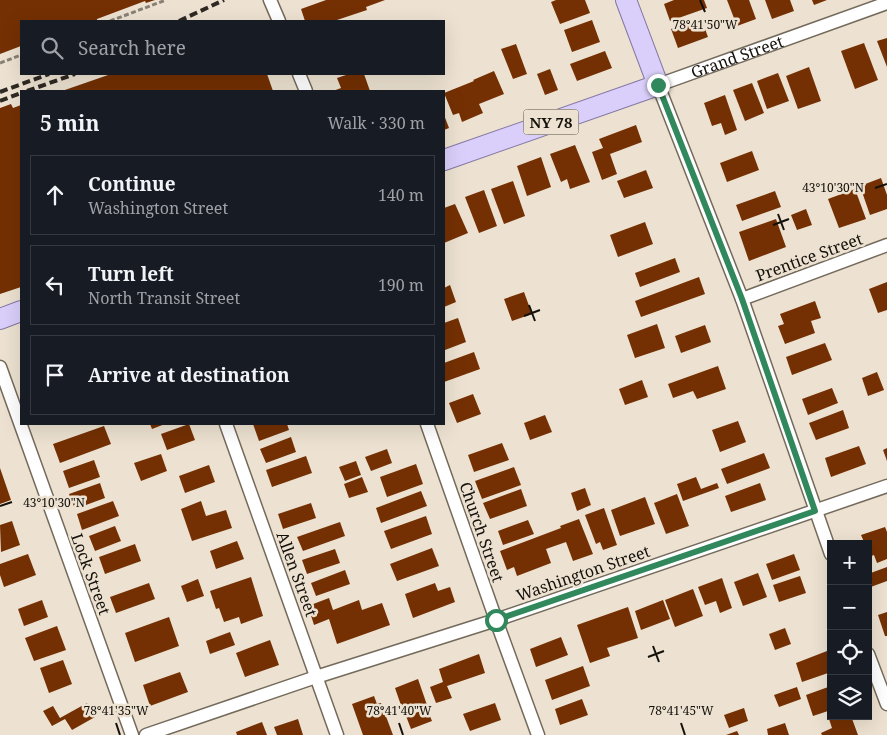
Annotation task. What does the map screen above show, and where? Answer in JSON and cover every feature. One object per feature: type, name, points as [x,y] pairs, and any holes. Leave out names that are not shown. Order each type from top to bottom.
[{"type":"main road","points":[[626,0],[658,85]]},
{"type":"main road","name":"Grand Street","points":[[445,160],[658,85]]},
{"type":"main road","points":[[0,319],[20,311]]},
{"type":"street","points":[[270,0],[279,20]]},
{"type":"street","name":"Grand Street","points":[[658,85],[887,3]]},
{"type":"street","points":[[299,75],[306,90]]},
{"type":"street","points":[[658,85],[742,299],[827,543]]},
{"type":"street","name":"Prentice Street","points":[[742,299],[887,245]]},
{"type":"street","name":"Lock Street","points":[[0,367],[20,423]]},
{"type":"street","name":"Lock Street","points":[[21,425],[132,735]]},
{"type":"street","name":"Allen Street","points":[[226,425],[337,735]]},
{"type":"street","name":"Church Street","points":[[427,425],[538,735]]},
{"type":"street","name":"Washington Street","points":[[146,735],[316,677],[496,620],[887,486]]},
{"type":"street","points":[[872,665],[887,704]]},
{"type":"path","points":[[113,20],[166,0]]},
{"type":"path","points":[[0,64],[20,55]]},
{"type":"building","points":[[0,0],[155,0],[146,3],[145,1],[97,20],[20,20],[20,46],[0,54]]},
{"type":"building","points":[[326,0],[385,0],[366,7],[367,10],[337,20],[305,20],[301,9]]},
{"type":"building","points":[[556,0],[585,0],[590,13],[560,24],[551,2]]},
{"type":"building","points":[[674,0],[704,0],[707,8],[670,21],[664,4]]},
{"type":"building","points":[[727,0],[749,0],[756,19],[737,26]]},
{"type":"building","points":[[765,0],[790,0],[794,11],[772,19]]},
{"type":"building","points":[[812,0],[827,0],[814,5]]},
{"type":"building","points":[[701,18],[708,37],[678,48],[671,29]]},
{"type":"building","points":[[592,20],[600,42],[572,52],[564,30]]},
{"type":"building","points":[[887,38],[887,67],[877,41]]},
{"type":"building","points":[[864,43],[878,80],[855,89],[841,51]]},
{"type":"building","points":[[516,44],[527,74],[513,79],[501,49]]},
{"type":"building","points":[[605,51],[612,68],[577,81],[570,64]]},
{"type":"building","points":[[809,67],[821,101],[798,109],[786,76]]},
{"type":"building","points":[[550,69],[558,90],[545,95],[537,74]]},
{"type":"building","points":[[494,71],[504,94],[479,104],[483,113],[462,122],[459,113],[453,115],[445,93]]},
{"type":"building","points":[[778,73],[789,101],[767,109],[757,81]]},
{"type":"building","points":[[108,75],[267,75],[273,90],[65,90]]},
{"type":"building","points":[[346,75],[364,75],[370,90],[336,90],[341,88],[337,78]]},
{"type":"building","points":[[752,83],[764,113],[745,121],[733,90]]},
{"type":"building","points":[[725,95],[737,130],[725,135],[721,123],[712,126],[704,103]]},
{"type":"building","points":[[11,104],[13,108],[20,105],[20,287],[0,294],[0,108]]},
{"type":"building","points":[[445,118],[449,128],[445,130]]},
{"type":"building","points":[[636,125],[642,142],[610,154],[617,174],[602,180],[592,152],[603,148],[599,139]]},
{"type":"building","points":[[575,145],[590,182],[570,189],[567,179],[561,182],[550,154]]},
{"type":"building","points":[[752,151],[759,170],[727,182],[720,163]]},
{"type":"building","points":[[541,157],[551,187],[527,196],[517,166]]},
{"type":"building","points":[[646,170],[653,188],[624,198],[617,181]]},
{"type":"building","points":[[881,178],[887,195],[887,209],[870,215],[860,186]]},
{"type":"building","points":[[513,181],[525,216],[504,224],[491,189]]},
{"type":"building","points":[[855,189],[866,219],[839,228],[828,199]]},
{"type":"building","points":[[484,190],[497,226],[479,233],[465,197]]},
{"type":"building","points":[[775,191],[781,207],[742,221],[736,205]]},
{"type":"building","points":[[455,204],[468,233],[445,243],[445,208]]},
{"type":"building","points":[[806,209],[812,225],[797,230],[791,215]]},
{"type":"building","points":[[776,219],[786,247],[749,261],[739,232]]},
{"type":"building","points":[[645,222],[653,244],[618,257],[610,235]]},
{"type":"building","points":[[675,258],[680,272],[640,287],[635,273]]},
{"type":"building","points":[[699,277],[705,294],[641,317],[635,301]]},
{"type":"building","points":[[887,282],[887,310],[878,313],[869,289]]},
{"type":"building","points":[[450,285],[456,302],[445,307],[445,288]]},
{"type":"building","points":[[524,292],[532,314],[512,321],[504,299]]},
{"type":"building","points":[[815,301],[821,318],[811,321],[815,333],[785,344],[778,326],[784,324],[780,314]]},
{"type":"building","points":[[458,318],[466,342],[445,350],[445,323]]},
{"type":"building","points":[[657,324],[665,348],[635,358],[627,335]]},
{"type":"building","points":[[705,325],[711,342],[681,353],[675,336]]},
{"type":"building","points":[[825,343],[832,360],[792,375],[786,357]]},
{"type":"building","points":[[474,352],[480,369],[445,382],[445,363]]},
{"type":"building","points":[[718,366],[726,389],[697,399],[693,391],[673,398],[668,384]]},
{"type":"building","points":[[877,372],[884,390],[868,396],[862,378]]},
{"type":"building","points":[[642,380],[648,397],[625,405],[619,389]]},
{"type":"building","points":[[832,388],[838,403],[808,415],[802,399]]},
{"type":"building","points":[[473,394],[481,414],[457,423],[449,403]]},
{"type":"building","points":[[843,410],[849,428],[816,440],[809,423]]},
{"type":"building","points":[[545,415],[552,432],[530,440],[524,423]]},
{"type":"building","points":[[738,421],[746,442],[720,452],[712,430]]},
{"type":"building","points":[[150,425],[162,425],[152,429]]},
{"type":"building","points":[[189,425],[195,440],[167,450],[161,434]]},
{"type":"building","points":[[253,425],[287,425],[289,430],[259,441]]},
{"type":"building","points":[[104,426],[111,444],[60,463],[53,444]]},
{"type":"building","points":[[291,437],[296,452],[266,463],[260,449]]},
{"type":"building","points":[[502,443],[509,460],[474,472],[468,455]]},
{"type":"building","points":[[859,446],[866,464],[831,477],[825,458]]},
{"type":"building","points":[[887,448],[887,461],[883,450]]},
{"type":"building","points":[[387,449],[392,463],[371,471],[365,457]]},
{"type":"building","points":[[764,453],[770,468],[727,484],[721,469]]},
{"type":"building","points":[[161,454],[167,471],[141,481],[134,463]]},
{"type":"building","points":[[306,456],[312,473],[272,487],[266,470]]},
{"type":"building","points":[[94,460],[100,477],[69,488],[63,471]]},
{"type":"building","points":[[356,461],[361,475],[345,481],[339,467]]},
{"type":"building","points":[[416,464],[423,484],[387,497],[380,477]]},
{"type":"building","points":[[209,465],[215,482],[185,493],[179,476]]},
{"type":"building","points":[[514,467],[521,485],[482,499],[475,481]]},
{"type":"building","points":[[0,468],[11,500],[0,504]]},
{"type":"building","points":[[362,477],[368,492],[349,498],[344,484]]},
{"type":"building","points":[[696,477],[701,489],[717,483],[719,488],[683,501],[677,484]]},
{"type":"building","points":[[100,483],[105,498],[75,509],[69,494]]},
{"type":"building","points":[[760,483],[766,500],[731,512],[725,496]]},
{"type":"building","points":[[585,488],[591,505],[577,511],[571,493]]},
{"type":"building","points":[[521,489],[527,506],[490,519],[483,503]]},
{"type":"building","points":[[421,491],[427,506],[381,523],[376,508]]},
{"type":"building","points":[[677,494],[689,526],[666,534],[654,503]]},
{"type":"building","points":[[645,497],[655,524],[620,536],[611,510]]},
{"type":"building","points":[[113,501],[119,516],[82,530],[77,514]]},
{"type":"building","points":[[201,501],[206,516],[226,510],[232,528],[192,541],[181,509]]},
{"type":"building","points":[[311,503],[316,518],[283,529],[278,514]]},
{"type":"building","points":[[604,508],[617,545],[603,550],[600,542],[596,544],[585,515]]},
{"type":"building","points":[[426,516],[432,534],[391,549],[384,531]]},
{"type":"building","points":[[579,519],[593,554],[573,561],[566,542],[546,549],[551,563],[517,576],[514,567],[507,570],[500,551],[561,528],[560,526]]},
{"type":"building","points":[[528,520],[534,534],[503,545],[498,531]]},
{"type":"building","points":[[12,521],[20,545],[1,552],[0,525]]},
{"type":"building","points":[[340,522],[345,536],[303,551],[297,537]]},
{"type":"building","points":[[115,526],[121,541],[95,551],[89,536]]},
{"type":"building","points":[[885,527],[887,532],[887,559],[877,563],[874,555],[872,556],[872,540],[863,540],[861,535]]},
{"type":"building","points":[[237,541],[244,559],[216,569],[210,551]]},
{"type":"building","points":[[135,544],[141,561],[105,574],[99,557]]},
{"type":"building","points":[[432,548],[439,566],[397,581],[390,564]]},
{"type":"building","points":[[335,549],[340,563],[307,574],[302,560]]},
{"type":"building","points":[[28,554],[36,575],[4,587],[0,575],[0,564]]},
{"type":"building","points":[[794,554],[800,570],[772,580],[766,564]]},
{"type":"building","points":[[887,567],[887,581],[872,587],[872,573]]},
{"type":"building","points":[[345,570],[350,584],[316,596],[311,583]]},
{"type":"building","points":[[758,573],[767,597],[743,606],[734,582]]},
{"type":"building","points":[[800,576],[806,593],[779,602],[773,585]]},
{"type":"building","points":[[251,577],[263,616],[241,624],[239,617],[224,622],[219,608],[216,609],[210,591]]},
{"type":"building","points":[[722,578],[732,608],[720,613],[716,601],[705,605],[698,587]]},
{"type":"building","points":[[198,579],[204,596],[187,602],[181,586]]},
{"type":"building","points":[[149,583],[155,599],[116,613],[110,597]]},
{"type":"building","points":[[435,583],[438,591],[450,587],[455,602],[413,618],[405,594]]},
{"type":"building","points":[[693,589],[703,616],[675,627],[665,600]]},
{"type":"building","points":[[329,598],[333,610],[359,600],[362,610],[382,603],[390,625],[337,644],[329,619],[314,625],[308,606]]},
{"type":"building","points":[[42,600],[48,617],[24,626],[18,609]]},
{"type":"building","points":[[663,600],[670,619],[641,630],[635,611]]},
{"type":"building","points":[[628,607],[638,638],[607,648],[610,656],[590,663],[577,625]]},
{"type":"building","points":[[887,612],[887,636],[885,636],[878,615]]},
{"type":"building","points":[[169,617],[179,646],[135,662],[125,633]]},
{"type":"building","points":[[57,626],[66,650],[34,661],[25,638]]},
{"type":"building","points":[[785,628],[791,644],[775,650],[769,634]]},
{"type":"building","points":[[230,632],[235,645],[210,654],[206,641]]},
{"type":"building","points":[[561,637],[568,655],[536,667],[530,649]]},
{"type":"building","points":[[270,640],[279,665],[245,677],[236,653]]},
{"type":"building","points":[[827,651],[827,673],[802,682],[796,663]]},
{"type":"building","points":[[479,654],[485,673],[447,686],[452,698],[436,703],[430,687],[443,682],[439,669]]},
{"type":"building","points":[[63,660],[72,684],[49,693],[40,668]]},
{"type":"building","points":[[583,666],[590,686],[552,700],[545,680]]},
{"type":"building","points":[[180,672],[188,692],[150,706],[143,685]]},
{"type":"building","points":[[418,679],[427,705],[404,714],[395,688]]},
{"type":"building","points":[[797,687],[801,699],[779,707],[774,695]]},
{"type":"building","points":[[827,687],[827,711],[813,716],[806,695]]},
{"type":"building","points":[[374,696],[377,704],[381,703],[393,735],[363,735],[352,704]]},
{"type":"building","points":[[582,699],[588,715],[560,725],[555,709]]},
{"type":"building","points":[[87,703],[95,717],[72,730],[65,719],[52,726],[43,711],[53,706],[60,718]]},
{"type":"building","points":[[495,703],[501,720],[470,731],[463,714]]},
{"type":"building","points":[[744,708],[748,721],[729,728],[724,715]]},
{"type":"building","points":[[427,709],[432,721],[411,729],[406,716]]},
{"type":"building","points":[[298,719],[303,735],[277,735],[274,727]]},
{"type":"building","points":[[829,720],[852,720],[858,735],[822,735],[821,733],[832,728]]},
{"type":"building","points":[[262,722],[267,735],[237,735],[236,732]]},
{"type":"building","points":[[785,723],[789,735],[768,735],[767,729]]},
{"type":"building","points":[[737,731],[739,735],[726,735]]},
{"type":"railway","points":[[181,20],[224,0]]},
{"type":"railway","points":[[0,92],[46,75]]},
{"type":"railway","points":[[30,90],[72,75]]},
{"type":"railway","points":[[0,101],[20,93]]},
{"type":"route","points":[[496,620],[815,511],[742,299],[658,85]]}]
